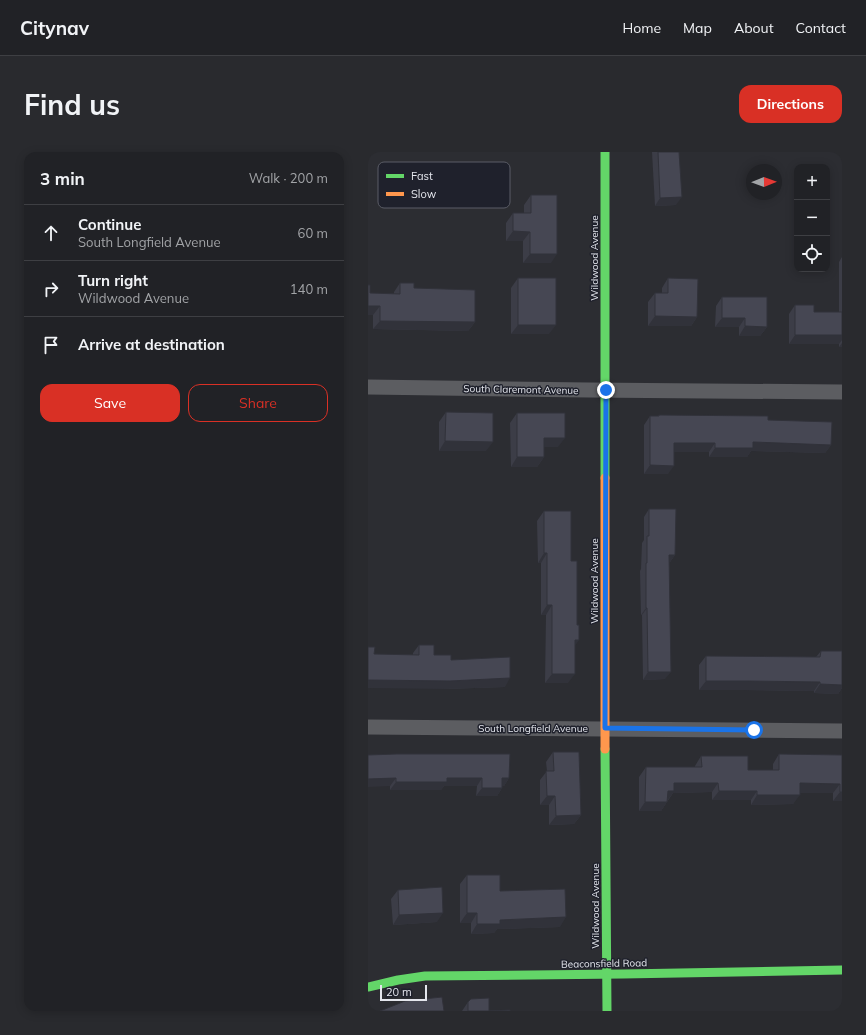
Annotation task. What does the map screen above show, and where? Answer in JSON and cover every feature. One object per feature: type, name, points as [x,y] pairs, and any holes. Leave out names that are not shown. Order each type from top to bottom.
[{"type":"street","name":"Wildwood Avenue","points":[[605,152],[605,728],[607,1011]]},
{"type":"street","name":"South Claremont Avenue","points":[[368,387],[842,392]]},
{"type":"street","name":"South Longfield Avenue","points":[[368,727],[842,731]]},
{"type":"street","name":"Beaconsfield Road","points":[[368,987],[425,976],[842,970]]},
{"type":"building","points":[[658,152],[679,152],[682,197],[660,198]]},
{"type":"building","points":[[531,195],[557,195],[557,254],[530,254],[530,232],[513,231],[513,213],[531,213]]},
{"type":"building","points":[[518,278],[556,278],[556,325],[518,325]]},
{"type":"building","points":[[668,278],[698,279],[697,317],[655,316],[655,293],[668,293]]},
{"type":"building","points":[[400,283],[414,283],[414,288],[475,290],[475,322],[380,321],[380,306],[368,306],[368,285],[370,285],[370,293],[400,294]]},
{"type":"building","points":[[722,297],[767,297],[767,327],[745,326],[745,318],[722,318]]},
{"type":"building","points":[[795,305],[814,305],[814,312],[842,312],[842,335],[795,335]]},
{"type":"building","points":[[446,412],[493,413],[493,442],[445,441]]},
{"type":"building","points":[[517,413],[565,413],[565,438],[544,438],[544,457],[517,457]]},
{"type":"building","points":[[650,416],[768,416],[768,420],[832,422],[831,445],[753,442],[753,448],[715,448],[715,443],[674,443],[674,466],[650,465]]},
{"type":"building","points":[[649,509],[676,509],[675,555],[669,555],[671,672],[648,672],[646,563],[647,536],[649,536]]},
{"type":"building","points":[[544,511],[571,511],[571,561],[577,561],[577,625],[579,625],[579,640],[575,640],[575,674],[552,674],[552,605],[547,605],[547,553],[544,553]]},
{"type":"building","points":[[419,645],[434,645],[434,655],[451,655],[451,660],[510,657],[510,678],[450,681],[368,680],[368,647],[375,647],[374,654],[419,655]]},
{"type":"building","points":[[821,651],[842,651],[842,685],[820,684],[820,682],[706,681],[706,656],[820,657]]},
{"type":"building","points":[[553,752],[579,752],[581,815],[556,816],[555,796],[547,796],[546,771],[554,771]]},
{"type":"building","points":[[510,754],[509,778],[502,778],[502,788],[482,788],[482,778],[447,778],[447,782],[396,782],[396,778],[368,779],[368,755]]},
{"type":"building","points":[[779,754],[842,755],[842,792],[840,792],[840,784],[800,783],[800,795],[757,795],[757,791],[719,791],[718,783],[674,783],[674,791],[668,791],[667,802],[645,802],[646,767],[702,767],[701,756],[748,756],[748,770],[779,770]]},
{"type":"building","points":[[467,875],[500,875],[500,891],[565,889],[566,917],[500,920],[500,924],[477,924],[477,913],[467,913]]},
{"type":"building","points":[[442,887],[443,913],[399,915],[398,890]]},
{"type":"building","points":[[442,997],[444,1011],[380,1011],[405,1001]]},
{"type":"building","points":[[489,998],[489,1011],[468,1011],[468,1002],[471,999]]},
{"type":"building","points":[[510,1010],[510,1011],[489,1011]]},
{"type":"traffic: fast","points":[[605,152],[605,478]]},
{"type":"traffic: fast","points":[[605,749],[607,1011]]},
{"type":"traffic: fast","points":[[368,987],[425,976],[842,970]]},
{"type":"traffic: slow","points":[[605,478],[605,749]]},
{"type":"route","points":[[606,390],[605,728],[754,730]]}]
